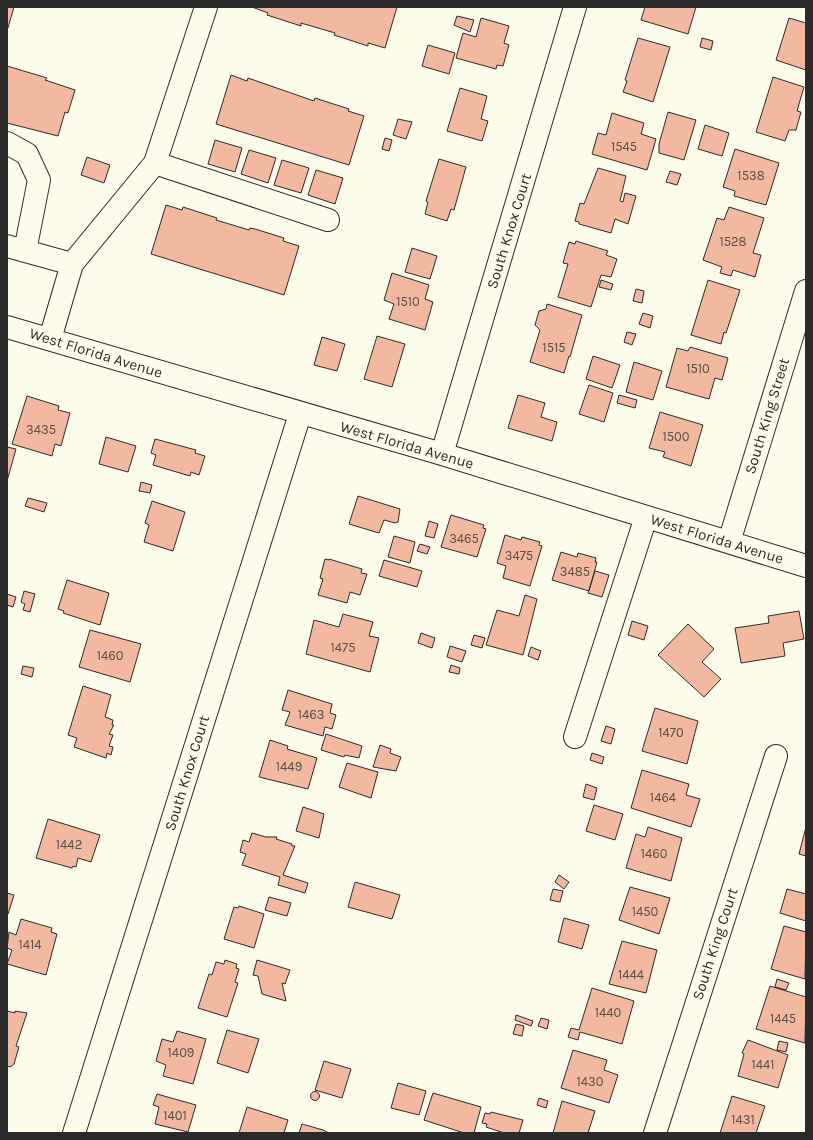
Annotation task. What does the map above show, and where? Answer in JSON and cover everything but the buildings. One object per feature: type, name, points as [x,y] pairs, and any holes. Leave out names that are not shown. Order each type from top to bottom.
[{"type":"street","points":[[50,339],[72,264],[155,163],[206,7]]},
{"type":"street","name":"South Knox Court","points":[[442,454],[575,7]]},
{"type":"street","points":[[7,143],[27,154],[39,180],[16,248],[72,264]]},
{"type":"street","points":[[155,163],[328,220]]},
{"type":"street","name":"South King Street","points":[[728,542],[806,290]]},
{"type":"street","name":"West Florida Avenue","points":[[7,327],[300,414],[442,454],[806,566]]},
{"type":"street","name":"South Knox Court","points":[[74,1133],[300,414]]},
{"type":"street","points":[[575,737],[646,516]]},
{"type":"street","name":"South King Court","points":[[655,1133],[776,756]]}]
